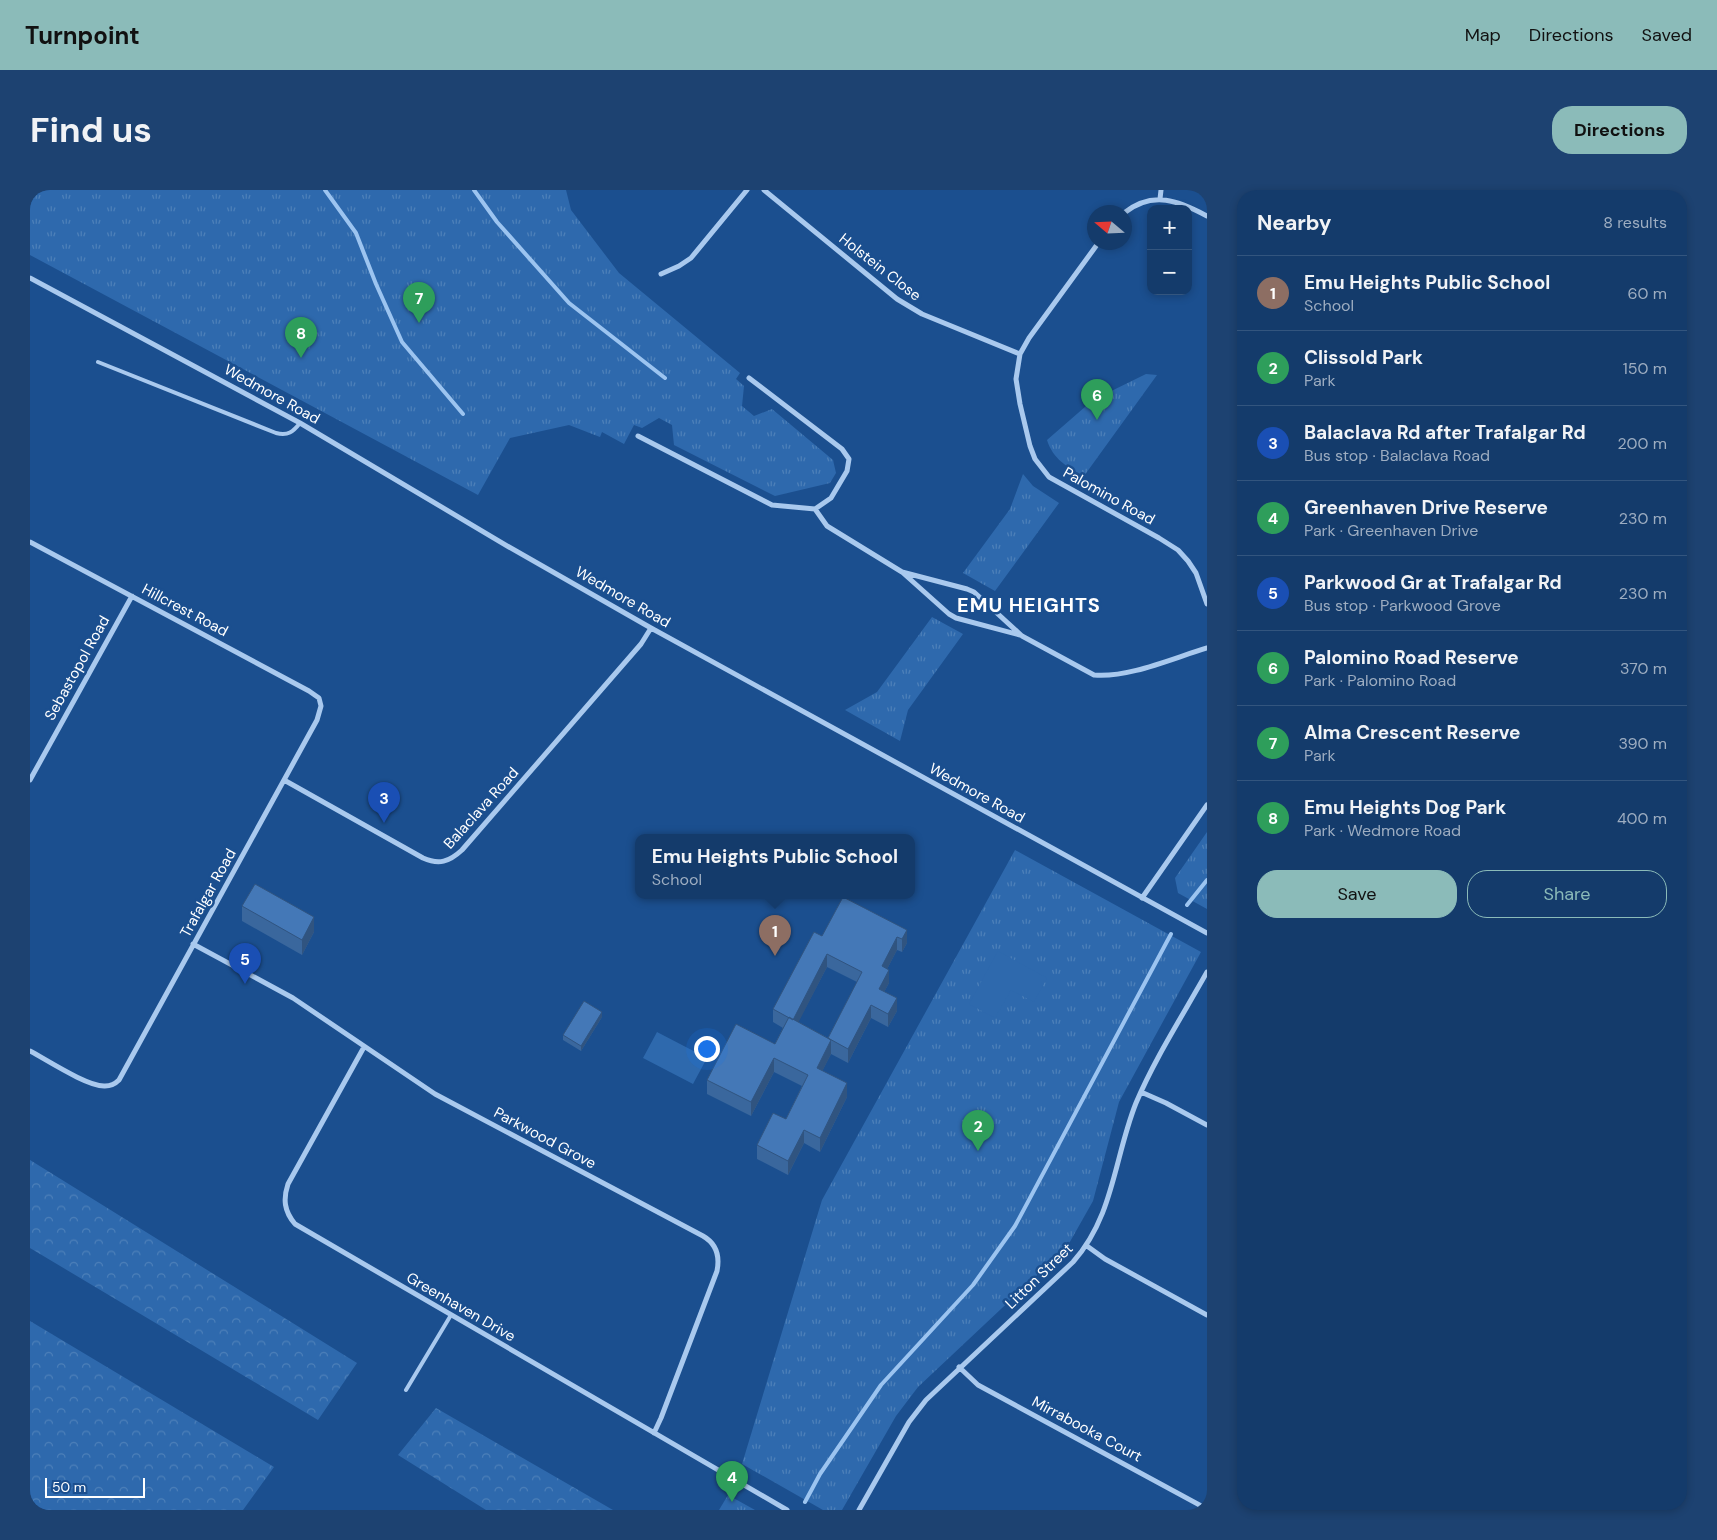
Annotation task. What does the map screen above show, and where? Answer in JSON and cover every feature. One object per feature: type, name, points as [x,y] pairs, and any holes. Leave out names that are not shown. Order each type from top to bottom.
[{"type":"street","points":[[661,274],[691,258],[747,190]]},
{"type":"street","name":"Holstein Close","points":[[764,190],[914,310],[1020,354]]},
{"type":"street","points":[[1160,190],[1160,199]]},
{"type":"street","points":[[1132,207],[1160,199],[1177,202],[1207,216]]},
{"type":"street","name":"Palomino Road","points":[[1093,250],[1029,338],[1020,354],[1016,379],[1030,446],[1035,459],[1049,477],[1178,550],[1192,567],[1207,604]]},
{"type":"street","name":"Wedmore Road","points":[[30,278],[300,423],[651,628],[1207,933]]},
{"type":"street","points":[[638,436],[772,505],[815,509],[831,498],[847,471],[849,459],[842,449],[749,378]]},
{"type":"street","points":[[815,509],[828,526],[902,572],[949,614],[956,618],[1022,636],[1094,674],[1106,676],[1122,674],[1207,648]]},
{"type":"street","name":"Hillcrest Road","points":[[30,542],[314,694],[319,698],[321,706]]},
{"type":"street","points":[[902,572],[974,592],[1022,636]]},
{"type":"street","name":"Sebastopol Road","points":[[30,780],[132,596]]},
{"type":"street","name":"Balaclava Road","points":[[284,780],[423,858],[436,862],[446,862],[462,850],[641,644],[651,628]]},
{"type":"street","name":"Trafalgar Road","points":[[30,1051],[98,1086],[110,1086],[117,1083],[317,720],[321,706]]},
{"type":"street","points":[[1142,898],[1207,805]]},
{"type":"street","name":"Parkwood Grove","points":[[194,944],[293,998],[435,1094],[703,1236],[714,1244],[719,1262],[718,1271],[654,1433]]},
{"type":"street","name":"Litton Street","points":[[859,1510],[916,1412],[926,1400],[1073,1262],[1087,1246],[1106,1207],[1131,1118],[1141,1092],[1207,972]]},
{"type":"street","name":"Greenhaven Drive","points":[[364,1047],[288,1184],[285,1193],[286,1210],[290,1217],[302,1230],[787,1510]]},
{"type":"street","points":[[1141,1092],[1207,1125]]},
{"type":"street","points":[[1087,1246],[1105,1259],[1207,1315]]},
{"type":"street","name":"Mirrabooka Court","points":[[959,1367],[978,1385],[1207,1508]]},
{"type":"lane","points":[[98,362],[282,435],[292,433],[300,423]]},
{"type":"lane","points":[[406,1390],[451,1315]]},
{"type":"green space","points":[[30,190],[566,190],[571,210],[619,273],[740,373],[736,379],[744,386],[742,406],[754,416],[772,409],[833,460],[836,473],[830,483],[775,496],[674,445],[672,425],[659,418],[642,428],[634,425],[624,444],[602,432],[600,437],[569,425],[510,438],[478,495],[30,255]]},
{"type":"green space","points":[[1146,374],[1157,375],[1084,476],[1066,466],[1053,452],[1047,440],[1093,400]]},
{"type":"green space","points":[[1023,474],[1033,486],[1059,503],[995,591],[963,573],[1010,509]]},
{"type":"green space","points":[[932,617],[963,634],[908,710],[900,741],[845,710],[877,692]]},
{"type":"green space","points":[[1207,832],[1207,909],[1178,893],[1175,878]]},
{"type":"green space","points":[[1015,850],[1201,952],[1119,1102],[1093,1201],[1067,1247],[918,1387],[896,1416],[842,1510],[823,1510],[742,1464],[822,1200]]},
{"type":"green space","points":[[998,951],[1047,978],[1034,1002],[1011,990],[995,1018],[969,1004]]},
{"type":"green space","points":[[657,1032],[707,1058],[693,1084],[643,1058]]},
{"type":"green space","points":[[30,1160],[357,1363],[318,1420],[30,1248]]},
{"type":"green space","points":[[30,1321],[274,1467],[243,1510],[30,1510]]},
{"type":"green space","points":[[436,1408],[613,1510],[486,1510],[398,1455]]},
{"type":"green space","points":[[728,1495],[755,1510],[719,1510]]},
{"type":"building","points":[[255,884],[314,917],[302,940],[242,906]]},
{"type":"building","points":[[842,899],[847,899],[907,930],[902,939],[897,937],[882,966],[889,970],[879,989],[897,998],[888,1014],[871,1005],[848,1049],[828,1038],[862,972],[827,954],[793,1020],[773,1009],[814,932],[822,936]]},
{"type":"building","points":[[584,1001],[602,1012],[581,1046],[563,1035]]},
{"type":"building","points":[[789,1017],[831,1040],[817,1068],[847,1083],[820,1138],[804,1130],[788,1161],[757,1145],[773,1113],[786,1119],[808,1075],[774,1058],[751,1102],[707,1080],[736,1024],[775,1044]]},
{"type":"waterway","points":[[325,190],[356,233],[402,342],[463,414]]},
{"type":"waterway","points":[[474,190],[497,222],[569,303],[665,378]]},
{"type":"waterway","points":[[1187,905],[1207,880]]},
{"type":"waterway","points":[[805,1502],[820,1474],[881,1385],[973,1285],[1015,1226],[1171,934]]},
{"type":"place","name":"Alma Crescent Reserve","points":[[419,323]]},
{"type":"place","name":"Emu Heights Dog Park","points":[[301,358]]},
{"type":"place","name":"Palomino Road Reserve","points":[[1097,420]]},
{"type":"place","name":"Balaclava Rd after Trafalgar Rd","points":[[384,823]]},
{"type":"place","name":"Emu Heights Public School","points":[[775,956]]},
{"type":"place","name":"Parkwood Gr at Trafalgar Rd","points":[[245,984]]},
{"type":"place","name":"Clissold Park","points":[[978,1151]]},
{"type":"place","name":"Greenhaven Drive Reserve","points":[[732,1502]]},
{"type":"district","name":"EMU HEIGHTS","points":[[1029,605]]}]
